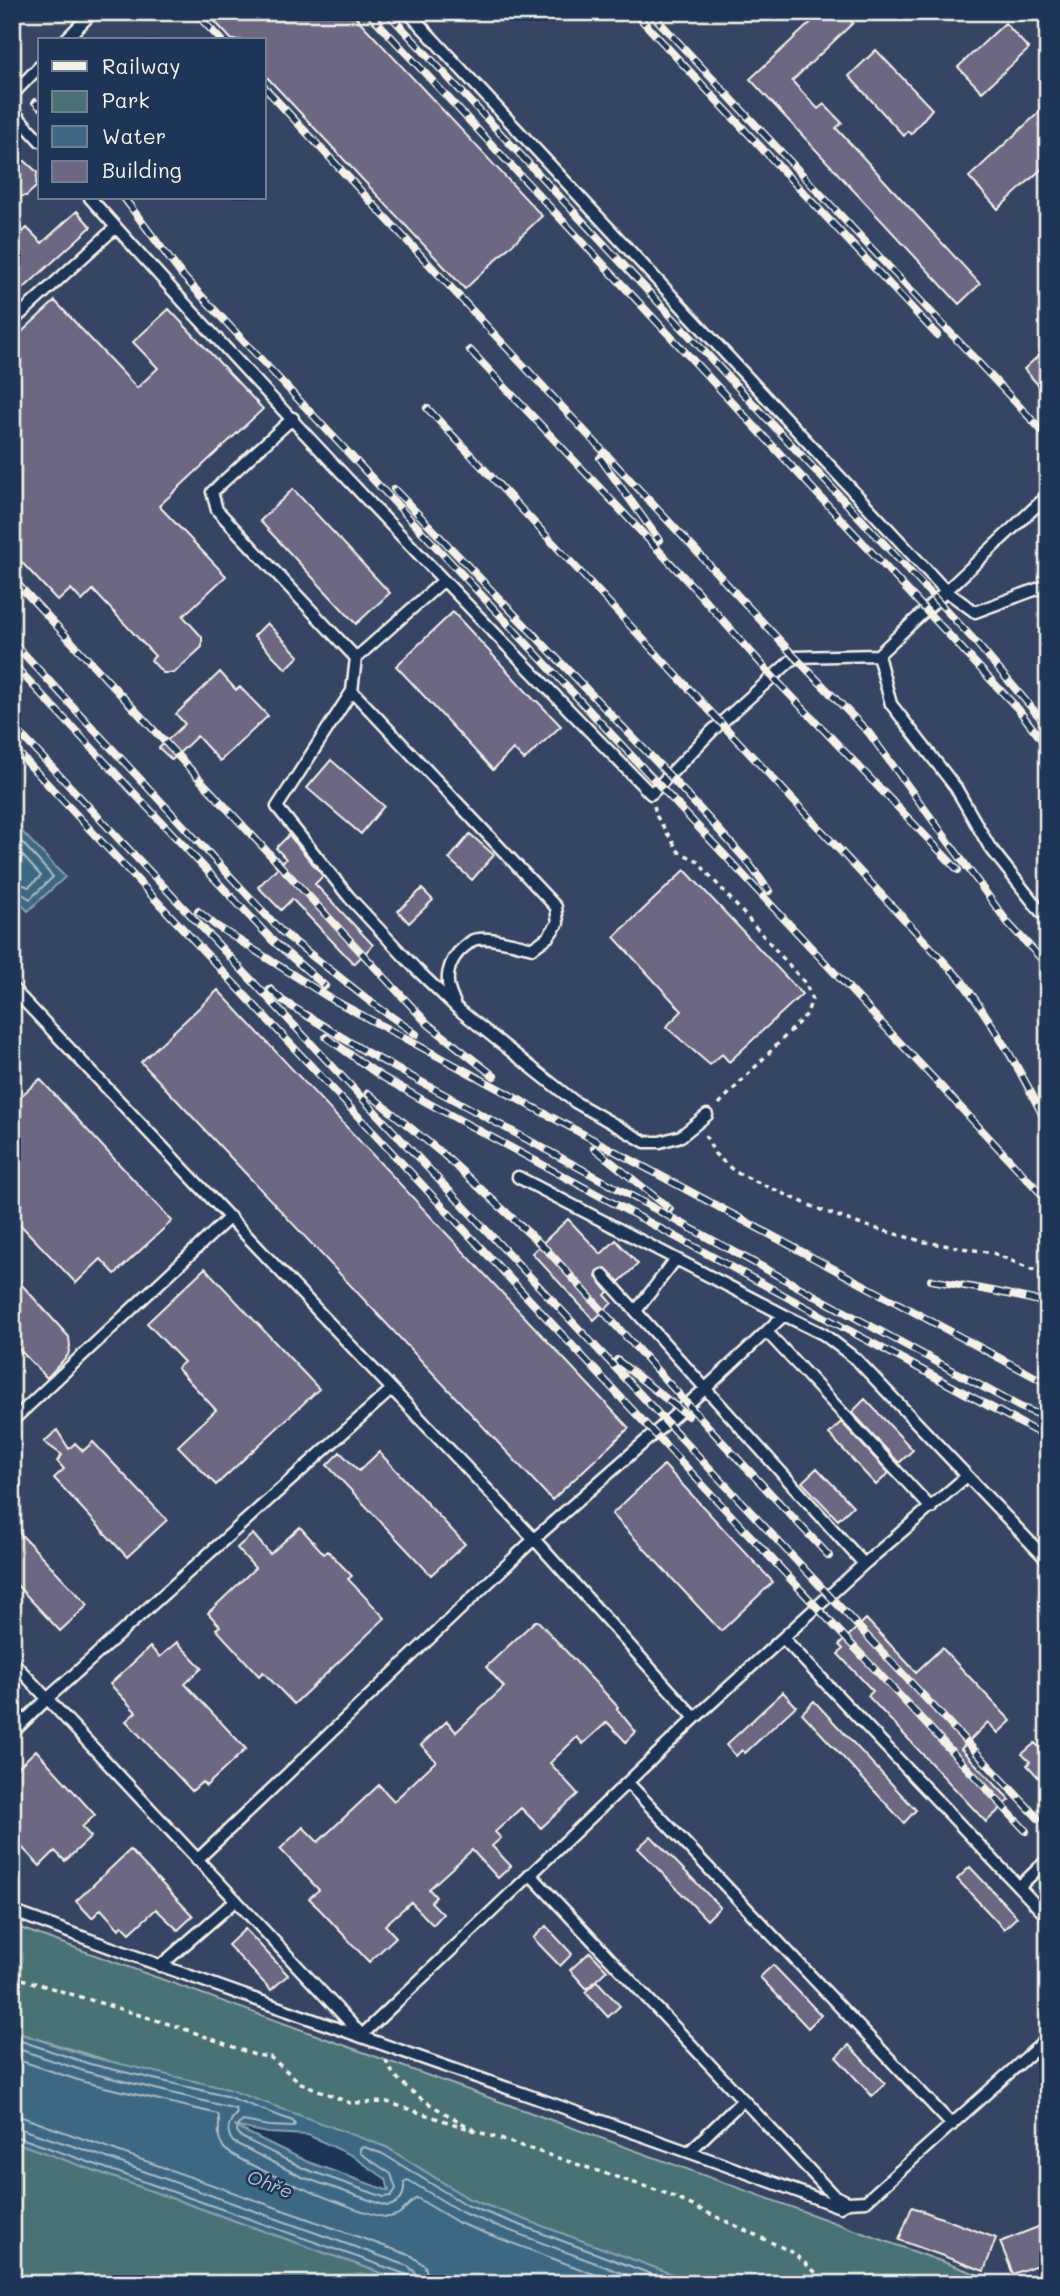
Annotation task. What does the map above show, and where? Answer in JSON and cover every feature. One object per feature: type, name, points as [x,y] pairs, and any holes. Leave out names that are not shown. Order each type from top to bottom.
[{"type":"lane","points":[[67,38],[93,12]]},
{"type":"lane","points":[[408,12],[946,590],[975,612],[1048,585]]},
{"type":"lane","points":[[12,95],[38,68]]},
{"type":"lane","points":[[12,110],[38,139]]},
{"type":"lane","points":[[92,200],[443,581],[651,794],[713,730],[795,657],[878,655],[1048,495]]},
{"type":"lane","points":[[12,322],[116,226]]},
{"type":"lane","points":[[293,418],[212,492],[218,510],[356,659]]},
{"type":"lane","points":[[443,581],[356,659],[352,691],[277,807],[349,897],[415,968],[458,1009],[575,1102],[645,1142],[660,1142],[681,1136],[707,1115]]},
{"type":"lane","points":[[878,655],[891,704],[956,788],[989,846],[1041,912]]},
{"type":"lane","points":[[352,691],[556,907],[558,923],[548,937],[533,948],[489,940],[472,940],[457,953],[448,971],[449,992],[458,1009]]},
{"type":"lane","points":[[12,988],[534,1539],[695,1718]]},
{"type":"lane","points":[[518,1177],[823,1334],[856,1359],[1048,1561]]},
{"type":"lane","points":[[12,1422],[230,1217]]},
{"type":"lane","points":[[636,1311],[676,1259]]},
{"type":"lane","points":[[603,1275],[864,1564]]},
{"type":"lane","points":[[197,1860],[534,1539],[706,1388],[784,1315]]},
{"type":"lane","points":[[767,1332],[931,1508]]},
{"type":"lane","points":[[12,1733],[392,1389]]},
{"type":"lane","points":[[362,2035],[530,1874],[629,1784],[695,1718],[864,1564],[967,1476]]},
{"type":"lane","points":[[783,1638],[1048,1918]]},
{"type":"lane","points":[[12,1661],[362,2035]]},
{"type":"lane","points":[[629,1784],[952,2125]]},
{"type":"lane","points":[[1019,1887],[1048,1860]]},
{"type":"lane","points":[[530,1874],[833,2195],[848,2202],[866,2202],[1048,2038]]},
{"type":"lane","points":[[160,1966],[236,1900]]},
{"type":"lane","points":[[12,1911],[160,1966],[690,2151],[840,2207],[848,2202]]},
{"type":"lane","points":[[690,2151],[743,2100]]},
{"type":"path","points":[[651,794],[657,817],[679,852],[696,860],[806,984],[812,1000],[806,1015],[707,1115],[705,1136],[715,1154],[735,1172],[859,1224],[925,1242],[993,1253],[1048,1276]]},
{"type":"path","points":[[12,1976],[270,2057],[301,2083],[350,2103],[387,2102],[665,2193],[792,2252],[830,2284]]},
{"type":"path","points":[[386,2044],[386,2061],[396,2078],[478,2133]]},
{"type":"shaded area","points":[[12,12],[1048,12],[1048,2270],[1017,2284],[1004,2284],[12,1925]]},
{"type":"green space","points":[[12,1925],[1004,2284],[699,2284],[469,2199],[386,2147],[12,2031]]},
{"type":"green space","points":[[12,2141],[412,2284],[12,2284]]},
{"type":"water","points":[[12,821],[65,877],[28,911],[12,894]]},
{"type":"water","name":"Ohře","points":[[12,2031],[91,2057],[228,2089],[386,2147],[469,2199],[699,2284],[412,2284],[12,2141]],"holes":[[[234,2126],[268,2133],[308,2135],[351,2155],[386,2179],[389,2191],[308,2162]]]},
{"type":"building","points":[[206,12],[351,12],[542,216],[465,289],[266,76],[266,38],[230,38]]},
{"type":"building","points":[[822,12],[844,12],[853,23],[792,81],[818,109],[824,104],[842,123],[836,128],[980,284],[959,304],[750,79]]},
{"type":"building","points":[[1005,23],[1029,49],[982,92],[958,67]]},
{"type":"building","points":[[876,50],[932,109],[911,134],[908,131],[904,136],[849,76]]},
{"type":"building","points":[[1048,104],[1048,163],[998,209],[969,177]]},
{"type":"building","points":[[12,161],[25,161],[37,172],[36,187],[26,196],[12,197]]},
{"type":"building","points":[[77,211],[91,227],[12,299],[12,242],[27,228],[42,243]]},
{"type":"building","points":[[55,301],[137,388],[158,368],[133,342],[169,309],[263,409],[159,506],[226,576],[183,616],[202,637],[202,647],[174,673],[163,673],[151,660],[155,656],[93,590],[82,601],[71,589],[58,601],[12,552],[12,341]]},
{"type":"building","points":[[1048,347],[1048,396],[1024,369]]},
{"type":"building","points":[[293,489],[390,593],[356,624],[260,521]]},
{"type":"building","points":[[453,612],[561,726],[524,760],[513,749],[493,770],[396,666]]},
{"type":"building","points":[[267,623],[299,656],[286,669],[254,636]]},
{"type":"building","points":[[220,672],[236,690],[240,687],[268,716],[220,761],[197,736],[172,760],[159,748],[185,724],[176,714]]},
{"type":"building","points":[[331,760],[384,806],[361,834],[307,788]]},
{"type":"building","points":[[470,834],[494,855],[472,880],[449,859]]},
{"type":"building","points":[[289,835],[323,876],[315,884],[373,945],[354,964],[292,899],[281,910],[258,887],[286,859],[276,848]]},
{"type":"building","points":[[685,870],[802,994],[729,1062],[722,1054],[710,1065],[666,1027],[682,1011],[614,937]]},
{"type":"building","points":[[422,889],[433,900],[409,923],[398,911]]},
{"type":"building","points":[[218,990],[629,1428],[552,1500],[141,1062]]},
{"type":"building","points":[[40,1079],[172,1221],[115,1274],[101,1259],[76,1283],[12,1216],[12,1104]]},
{"type":"building","points":[[568,1219],[601,1254],[616,1240],[638,1264],[619,1282],[606,1268],[598,1270],[596,1277],[608,1292],[605,1295],[612,1303],[594,1320],[532,1253]]},
{"type":"building","points":[[205,1268],[319,1389],[216,1485],[178,1446],[216,1410],[177,1368],[184,1362],[147,1323]]},
{"type":"building","points":[[12,1274],[69,1337],[68,1355],[47,1378],[12,1342]]},
{"type":"building","points":[[865,1399],[913,1450],[899,1463],[852,1412]]},
{"type":"building","points":[[841,1422],[889,1473],[876,1485],[829,1434]]},
{"type":"building","points":[[57,1430],[69,1449],[75,1443],[83,1451],[93,1442],[167,1520],[127,1557],[54,1478],[64,1469],[57,1461],[62,1455],[44,1442]]},
{"type":"building","points":[[340,1452],[359,1471],[379,1452],[465,1544],[431,1575],[327,1465]]},
{"type":"building","points":[[664,1465],[773,1582],[721,1631],[612,1514]]},
{"type":"building","points":[[817,1468],[853,1506],[838,1520],[802,1482]]},
{"type":"building","points":[[12,1525],[88,1605],[60,1631],[12,1580]]},
{"type":"building","points":[[300,1527],[324,1554],[328,1551],[352,1576],[348,1579],[385,1618],[294,1704],[263,1672],[259,1676],[216,1629],[220,1626],[208,1613],[255,1568],[237,1548],[240,1545],[253,1534],[270,1554]]},
{"type":"building","points":[[866,1619],[916,1672],[942,1648],[1011,1721],[998,1733],[988,1722],[961,1749],[1010,1800],[986,1822],[868,1696],[873,1691],[838,1654],[843,1649],[839,1645]]},
{"type":"building","points":[[538,1621],[618,1707],[636,1732],[626,1742],[607,1722],[583,1744],[577,1737],[550,1763],[578,1794],[541,1828],[521,1808],[495,1832],[501,1838],[492,1846],[511,1866],[498,1878],[472,1850],[429,1889],[436,1897],[431,1902],[443,1914],[433,1925],[411,1902],[385,1925],[396,1937],[369,1962],[309,1898],[319,1890],[280,1849],[303,1827],[318,1842],[379,1785],[394,1801],[436,1761],[421,1745],[447,1721],[456,1732],[504,1687],[486,1667]]},
{"type":"building","points":[[177,1642],[202,1668],[185,1684],[246,1749],[206,1786],[202,1782],[192,1791],[126,1721],[136,1712],[110,1684],[150,1647],[160,1657]]},
{"type":"building","points":[[783,1692],[796,1706],[745,1753],[742,1750],[736,1756],[726,1745]]},
{"type":"building","points":[[814,1701],[916,1810],[904,1823],[802,1713]]},
{"type":"building","points":[[1035,1743],[1048,1757],[1048,1771],[1040,1779],[1027,1765],[1030,1762],[1022,1754]]},
{"type":"building","points":[[36,1750],[95,1815],[82,1827],[91,1837],[65,1861],[55,1851],[40,1866],[12,1837],[12,1773]]},
{"type":"building","points":[[651,1836],[720,1907],[707,1920],[638,1848]]},
{"type":"building","points":[[130,1850],[193,1916],[178,1930],[156,1909],[130,1933],[122,1925],[119,1929],[101,1909],[92,1918],[76,1901]]},
{"type":"building","points":[[970,1867],[1017,1917],[1004,1929],[957,1879]]},
{"type":"building","points":[[546,1926],[572,1954],[560,1966],[533,1938]]},
{"type":"building","points":[[245,1929],[288,1975],[271,1990],[228,1945]]},
{"type":"building","points":[[590,1952],[607,1970],[587,1989],[570,1970]]},
{"type":"building","points":[[773,1965],[821,2015],[808,2028],[760,1977]]},
{"type":"building","points":[[597,1981],[620,2006],[608,2017],[585,1992]]},
{"type":"building","points":[[849,2045],[885,2084],[872,2096],[836,2057]]},
{"type":"building","points":[[912,2207],[996,2238],[984,2271],[899,2240]]},
{"type":"building","points":[[1048,2223],[1048,2261],[1013,2274],[1000,2242]]},
{"type":"railway","points":[[368,12],[1018,709],[1048,748]]},
{"type":"railway","points":[[387,12],[973,639],[1048,727]]},
{"type":"railway","points":[[634,12],[937,335]]},
{"type":"railway","points":[[650,12],[1048,437]]},
{"type":"railway","points":[[200,18],[219,38]]},
{"type":"railway","points":[[266,89],[869,733],[1008,923],[1048,966]]},
{"type":"railway","points":[[35,102],[38,105]]},
{"type":"railway","points":[[126,200],[181,274],[1048,1201]]},
{"type":"railway","points":[[470,350],[695,589],[773,677],[958,870]]},
{"type":"railway","points":[[427,408],[962,981],[1008,1052],[1048,1126]]},
{"type":"railway","points":[[600,458],[659,540]]},
{"type":"railway","points":[[394,489],[668,774],[748,862],[769,891]]},
{"type":"railway","points":[[12,578],[428,1024],[494,1076]]},
{"type":"railway","points":[[12,641],[281,931],[416,1034]]},
{"type":"railway","points":[[12,663],[273,941],[325,986]]},
{"type":"railway","points":[[12,725],[1038,1818]]},
{"type":"railway","points":[[12,746],[1026,1831]]},
{"type":"railway","points":[[198,911],[215,925],[328,997],[1048,1384]]},
{"type":"railway","points":[[270,989],[283,1001],[366,1052],[1020,1407],[1048,1418]]},
{"type":"railway","points":[[326,1037],[379,1075],[428,1103],[1048,1438]]},
{"type":"railway","points":[[368,1093],[444,1155],[548,1251],[829,1556]]},
{"type":"railway","points":[[594,1148],[670,1209]]},
{"type":"railway","points":[[931,1280],[1048,1303]]},
{"type":"railway","points":[[617,1360],[688,1416]]}]
